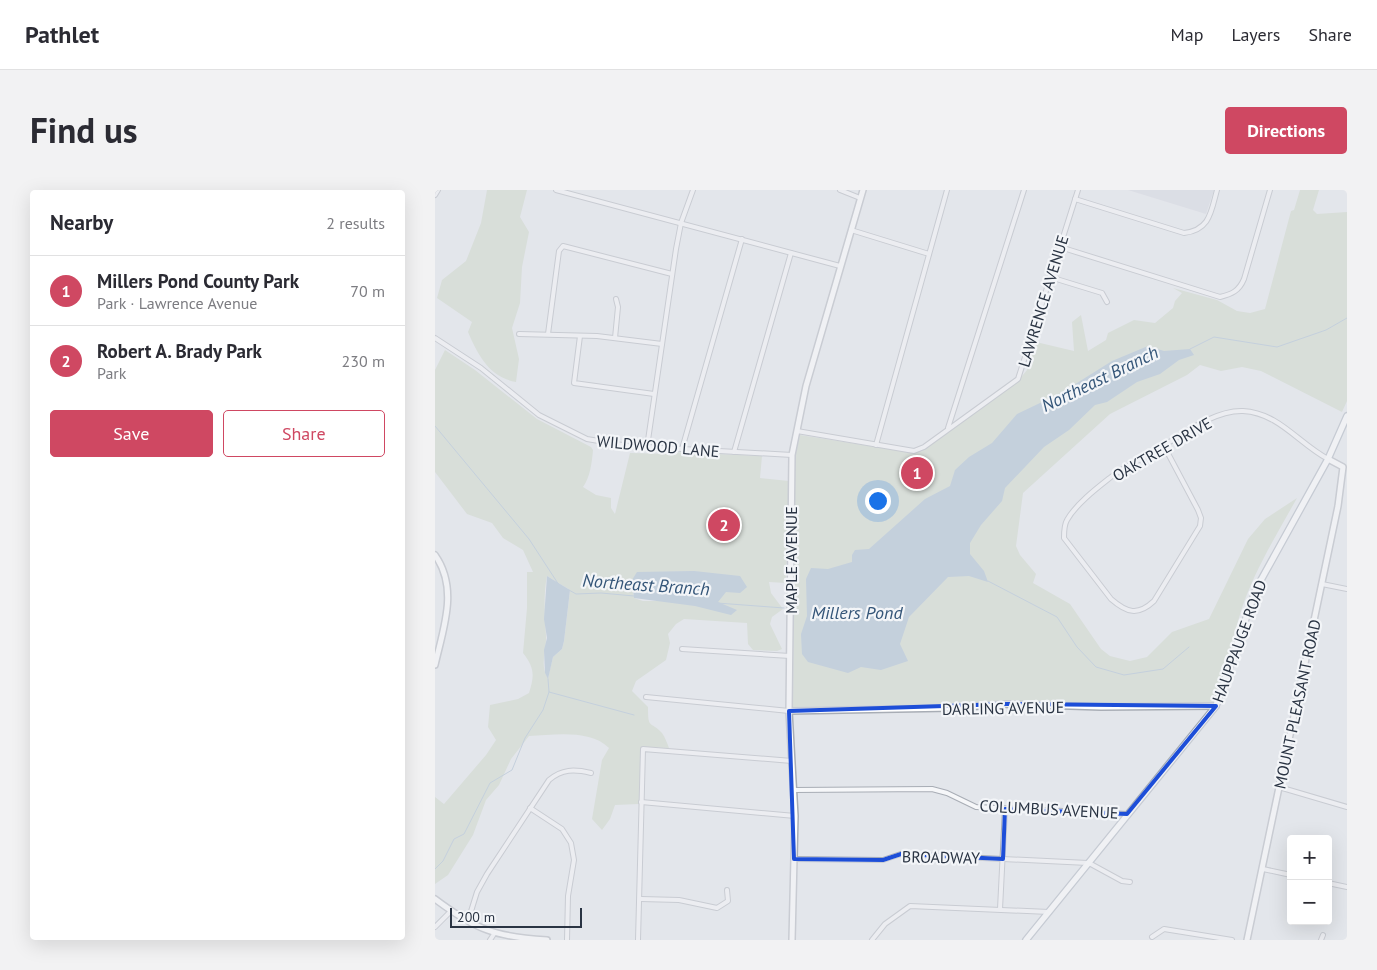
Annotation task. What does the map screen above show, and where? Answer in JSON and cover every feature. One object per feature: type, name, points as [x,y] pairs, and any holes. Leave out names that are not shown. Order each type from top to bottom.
[{"type":"main road","name":"HAUPPAUGE ROAD","points":[[1026,940],[1216,706],[1256,589],[1328,459],[1347,416]]},
{"type":"street","points":[[435,195],[438,190]]},
{"type":"street","points":[[556,190],[840,266]]},
{"type":"street","points":[[647,447],[681,224],[693,190]]},
{"type":"street","points":[[841,190],[860,198]]},
{"type":"street","name":"MAPLE AVENUE","points":[[792,940],[795,816],[789,710],[792,455],[806,386],[863,190]]},
{"type":"street","points":[[876,445],[947,190]]},
{"type":"street","points":[[948,428],[1024,190]]},
{"type":"street","name":"LAWRENCE AVENUE","points":[[797,431],[914,451],[924,447],[1018,379],[1077,190]]},
{"type":"street","points":[[1075,199],[1185,233],[1196,232],[1206,224],[1217,190]]},
{"type":"street","points":[[1060,247],[1220,297],[1233,294],[1241,286],[1244,279],[1270,190]]},
{"type":"street","points":[[851,230],[929,254]]},
{"type":"street","points":[[682,449],[742,239]]},
{"type":"street","points":[[549,334],[560,248],[566,246],[673,274]]},
{"type":"street","points":[[734,452],[791,253]]},
{"type":"street","points":[[1051,276],[1102,293],[1107,302]]},
{"type":"street","points":[[615,338],[618,307],[616,299]]},
{"type":"street","points":[[519,334],[615,338],[662,344]]},
{"type":"street","points":[[580,336],[574,383],[655,394]]},
{"type":"street","name":"WILDWOOD LANE","points":[[435,338],[481,368],[539,415],[570,432],[605,443],[792,455]]},
{"type":"street","name":"OAKTREE DRIVE","points":[[1164,446],[1201,518],[1196,533],[1154,600],[1145,609],[1133,612],[1119,607],[1111,599],[1068,546],[1064,538],[1064,530],[1071,514],[1112,476],[1205,422],[1225,413],[1242,411],[1263,414],[1281,424],[1306,445],[1328,459]]},
{"type":"street","points":[[1328,459],[1345,467]]},
{"type":"street","name":"MOUNT PLEASANT ROAD","points":[[1247,940],[1345,467]]},
{"type":"street","points":[[435,555],[442,567],[448,593],[448,609],[435,665]]},
{"type":"street","points":[[1322,584],[1347,589]]},
{"type":"street","points":[[681,649],[790,656]]},
{"type":"street","points":[[646,697],[789,710]]},
{"type":"street","name":"DARLING AVENUE","points":[[789,710],[951,708],[1007,704],[1111,707],[1216,706]]},
{"type":"street","points":[[638,940],[641,899],[643,749],[792,762]]},
{"type":"street","points":[[468,921],[477,892],[487,874],[540,792],[557,774],[569,770],[591,773]]},
{"type":"street","points":[[1279,787],[1347,806]]},
{"type":"street","name":"COLUMBUS AVENUE","points":[[794,790],[933,789],[947,792],[975,807],[1127,814]]},
{"type":"street","points":[[641,802],[795,816]]},
{"type":"street","points":[[530,808],[562,829],[571,842],[574,860],[568,896],[567,940]]},
{"type":"street","points":[[1001,909],[1005,808]]},
{"type":"street","name":"BROADWAY","points":[[794,859],[883,860],[901,854],[1088,863]]},
{"type":"street","points":[[1088,863],[1122,881],[1130,882]]},
{"type":"street","points":[[1263,870],[1287,874]]},
{"type":"street","points":[[1332,884],[1347,886]]},
{"type":"street","points":[[641,899],[679,900],[717,908],[728,901],[727,890]]},
{"type":"street","points":[[435,899],[451,911],[494,934],[513,938],[547,940]]},
{"type":"street","points":[[872,940],[885,924],[910,906],[1049,912]]},
{"type":"street","points":[[435,927],[451,911]]},
{"type":"street","points":[[1153,937],[1164,929],[1232,940]]},
{"type":"street","points":[[490,940],[494,934]]},
{"type":"street","points":[[1321,940],[1323,934]]},
{"type":"highlighted area","points":[[1007,704],[1216,706],[1127,814],[1005,809],[1003,859],[901,854],[883,860],[794,859],[789,711]]},
{"type":"shaded area","points":[[1128,190],[1214,190],[1206,214]]},
{"type":"green space","points":[[487,190],[527,190],[520,217],[529,232],[522,267],[520,303],[512,328],[519,359],[516,382],[499,375],[486,364],[480,357],[468,332],[472,322],[437,298],[442,280],[466,261],[481,223]]},
{"type":"green space","points":[[1300,190],[1319,190],[1313,210],[1317,214],[1347,212],[1347,401],[1342,412],[1261,371],[1242,367],[1221,371],[1200,365],[1187,375],[1110,414],[1023,493],[1016,546],[1020,555],[1036,574],[1033,583],[1070,604],[1101,649],[1110,656],[1130,661],[1147,657],[1172,632],[1209,619],[1248,539],[1265,519],[1297,498],[1266,553],[1246,596],[1214,702],[1185,704],[1007,703],[793,707],[795,457],[800,435],[914,453],[925,448],[1018,381],[1027,370],[1036,342],[1074,351],[1072,322],[1081,315],[1088,351],[1106,340],[1108,333],[1134,320],[1155,323],[1173,308],[1175,301],[1182,293],[1173,288],[1217,300],[1237,311],[1250,313],[1265,309],[1291,211],[1294,210]]},
{"type":"green space","points":[[445,350],[475,370],[537,419],[591,447],[593,450],[590,470],[583,487],[596,495],[611,498],[611,508],[615,514],[630,453],[672,454],[672,452],[762,456],[760,478],[789,481],[786,583],[769,582],[771,593],[783,609],[772,617],[770,624],[782,649],[777,651],[753,650],[748,644],[747,623],[684,619],[676,624],[668,634],[670,643],[666,660],[636,681],[632,691],[648,707],[650,724],[662,733],[669,748],[641,747],[639,804],[615,805],[610,819],[602,830],[592,819],[602,760],[609,748],[592,738],[571,734],[529,736],[511,759],[499,785],[486,800],[473,835],[448,875],[435,884],[435,797],[444,804],[486,755],[496,740],[488,727],[490,705],[518,699],[529,693],[533,676],[531,667],[523,653],[527,608],[527,572],[533,572],[523,550],[503,538],[492,523],[467,514],[435,472],[435,370]],"holes":[[[547,576],[570,590],[564,641],[562,649],[553,657],[548,678],[544,668]],[[632,580],[667,601],[643,601],[634,598]]]},
{"type":"water","name":"Millers Pond","points":[[1148,346],[1164,351],[1190,349],[1194,355],[1179,360],[1160,374],[1137,382],[1107,402],[1095,405],[1069,430],[1044,447],[1005,488],[1002,501],[981,525],[970,543],[970,554],[984,571],[988,582],[969,576],[948,577],[909,617],[900,644],[908,661],[881,670],[861,667],[848,673],[808,662],[802,654],[801,634],[807,616],[806,579],[811,568],[828,569],[852,562],[852,555],[855,550],[869,549],[925,499],[950,486],[955,470],[969,457],[992,443],[1017,414],[1061,393],[1112,361]]},
{"type":"water","points":[[694,571],[740,576],[747,587],[740,593],[726,592],[718,602],[737,610],[731,615],[695,606],[634,598],[632,580],[637,572]]},
{"type":"water","points":[[547,576],[570,590],[564,641],[562,649],[553,657],[548,679],[545,673],[544,650],[547,638],[544,619]]},
{"type":"waterway","name":"Northeast Branch","points":[[1190,349],[1214,337],[1277,347],[1326,330],[1347,318]]},
{"type":"waterway","name":"Northeast Branch","points":[[435,426],[529,539],[559,585]]},
{"type":"waterway","points":[[988,581],[1057,617],[1077,647],[1096,667],[1124,675],[1163,669],[1189,647]]},
{"type":"waterway","name":"Northeast Branch","points":[[569,590],[576,594],[601,593],[634,596]]},
{"type":"waterway","name":"Northeast Branch","points":[[717,603],[784,608]]},
{"type":"waterway","points":[[548,679],[549,692],[634,715]]},
{"type":"waterway","points":[[435,869],[443,861],[454,839],[464,834],[490,783],[512,770],[525,738],[543,710],[549,692]]},
{"type":"place","name":"Millers Pond County Park","points":[[917,473]]},
{"type":"place","name":"Robert A. Brady Park","points":[[724,525]]}]
